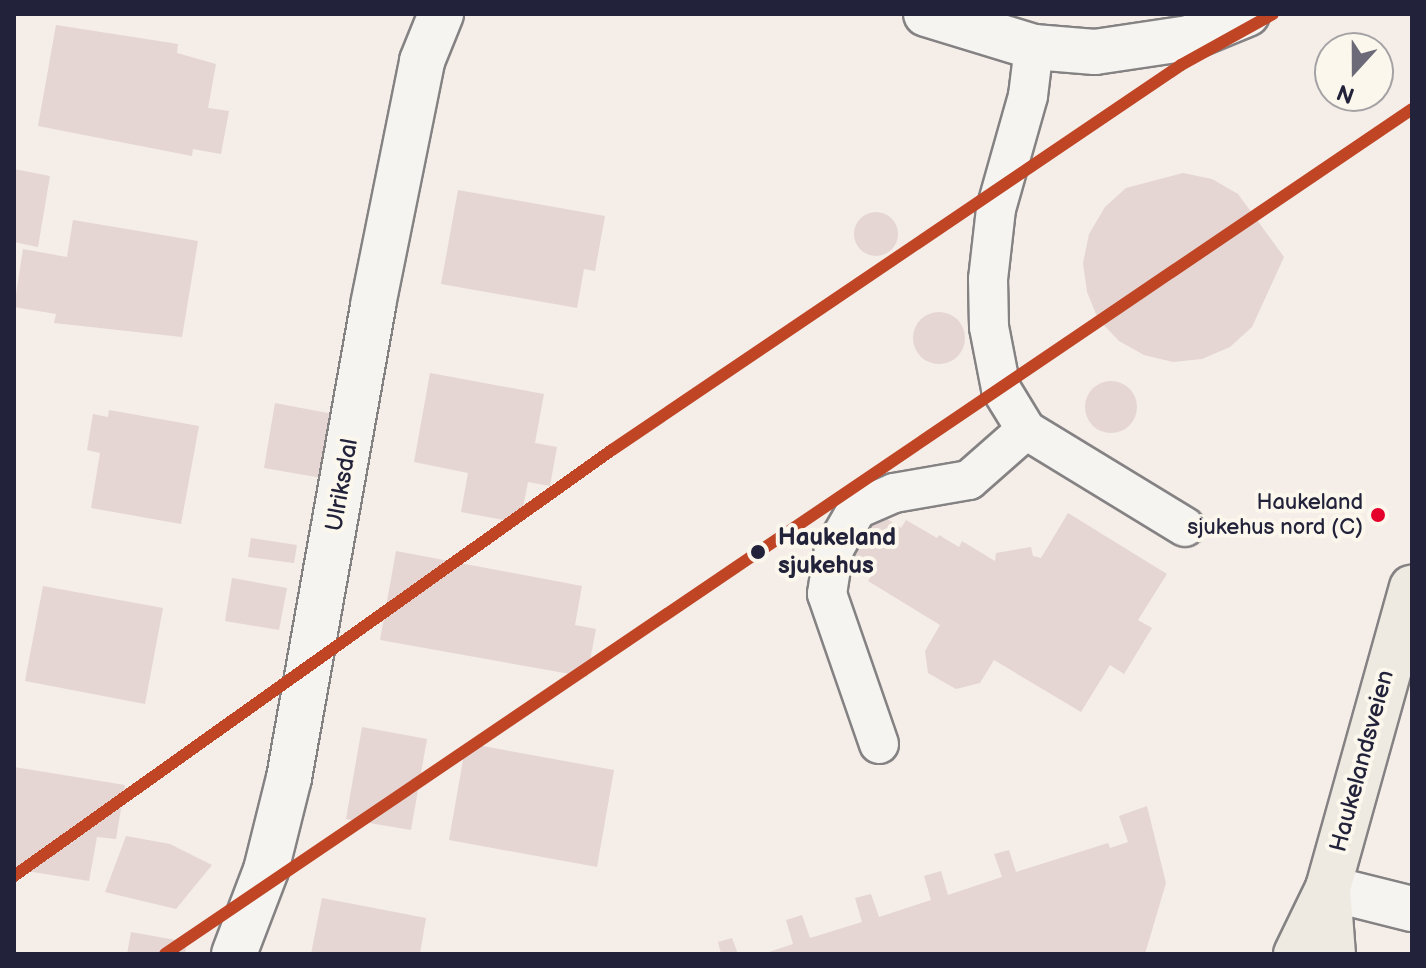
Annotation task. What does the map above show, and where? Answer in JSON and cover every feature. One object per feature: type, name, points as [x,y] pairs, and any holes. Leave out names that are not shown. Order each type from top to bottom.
[{"type":"main road","name":"Haukelandsveien","points":[[1296,954],[1328,888],[1412,588]]},
{"type":"main road","name":"Haukelandsveien","points":[[1328,888],[1333,954]]},
{"type":"street","name":"Ulriksdal","points":[[234,954],[266,870],[289,778],[397,183],[422,61],[441,14]]},
{"type":"street","points":[[926,14],[1034,47],[1130,51],[1189,38],[1247,14]]},
{"type":"street","points":[[1328,888],[1412,909]]},
{"type":"lane","points":[[1034,47],[1028,96],[996,209],[988,279],[989,327],[1001,389],[1026,430],[1185,527]]},
{"type":"lane","points":[[879,744],[827,594],[834,549],[857,509],[894,493],[969,480],[1026,430]]},
{"type":"building","points":[[56,25],[178,44],[177,53],[216,64],[208,108],[229,111],[221,154],[193,149],[192,156],[38,126]]},
{"type":"building","points":[[14,169],[50,176],[38,247],[14,242]]},
{"type":"building","points":[[1183,173],[1212,179],[1238,194],[1284,257],[1252,327],[1230,347],[1202,359],[1173,362],[1144,355],[1119,341],[1098,319],[1087,292],[1083,263],[1089,234],[1105,207],[1126,188]]},
{"type":"building","points":[[458,190],[605,216],[595,271],[584,269],[577,308],[441,284]]},
{"type":"building","points":[[876,212],[891,219],[898,234],[891,249],[876,256],[861,249],[854,234],[861,219]]},
{"type":"building","points":[[73,220],[198,241],[182,337],[54,323],[56,314],[14,307],[23,249],[67,257]]},
{"type":"building","points":[[939,312],[957,320],[965,338],[957,356],[939,364],[921,356],[913,338],[921,320]]},
{"type":"building","points":[[430,373],[544,394],[535,443],[557,447],[550,486],[528,482],[520,523],[461,512],[468,473],[414,462]]},
{"type":"building","points":[[1111,381],[1129,389],[1137,407],[1129,425],[1111,433],[1093,425],[1085,407],[1093,389]]},
{"type":"building","points":[[275,403],[333,414],[322,478],[264,468]]},
{"type":"building","points":[[109,410],[199,426],[181,524],[91,508],[100,453],[87,450],[93,414],[108,417]]},
{"type":"building","points":[[875,511],[901,528],[906,520],[959,547],[962,541],[995,561],[996,553],[1031,547],[1033,556],[1041,558],[1068,513],[1167,574],[1138,620],[1152,628],[1124,674],[1110,665],[1081,712],[994,660],[980,683],[956,689],[928,673],[925,651],[940,625],[868,581],[873,573],[846,557]]},
{"type":"building","points":[[251,538],[297,545],[294,563],[248,557]]},
{"type":"building","points":[[396,551],[582,586],[575,625],[596,629],[587,677],[380,640]]},
{"type":"building","points":[[232,578],[287,588],[279,630],[225,621]]},
{"type":"building","points":[[43,586],[163,608],[145,704],[25,681]]},
{"type":"building","points":[[362,727],[427,739],[411,830],[346,819]]},
{"type":"building","points":[[466,743],[614,770],[597,867],[449,840]]},
{"type":"building","points":[[14,767],[125,785],[116,839],[97,837],[89,881],[14,869]]},
{"type":"building","points":[[1147,806],[1166,883],[1145,954],[763,954],[793,944],[786,920],[802,915],[810,938],[862,922],[855,898],[871,894],[879,917],[931,900],[924,876],[941,871],[948,895],[1002,877],[994,854],[1009,850],[1016,872],[1108,843],[1110,848],[1128,842],[1119,816]]},
{"type":"building","points":[[126,836],[170,844],[212,865],[176,909],[105,892]]},
{"type":"building","points":[[322,898],[426,918],[420,954],[311,954]]},
{"type":"building","points":[[131,932],[187,942],[185,954],[127,954]]},
{"type":"building","points":[[732,938],[738,954],[721,954],[718,942]]},
{"type":"transit line","points":[[14,876],[612,450],[1181,65],[1273,14]]},
{"type":"transit line","points":[[165,954],[1412,109]]},
{"type":"place","name":"Haukeland sjukehus nord (C)","points":[[1378,515]]},
{"type":"place","name":"Haukeland sjukehus","points":[[758,552]]}]
